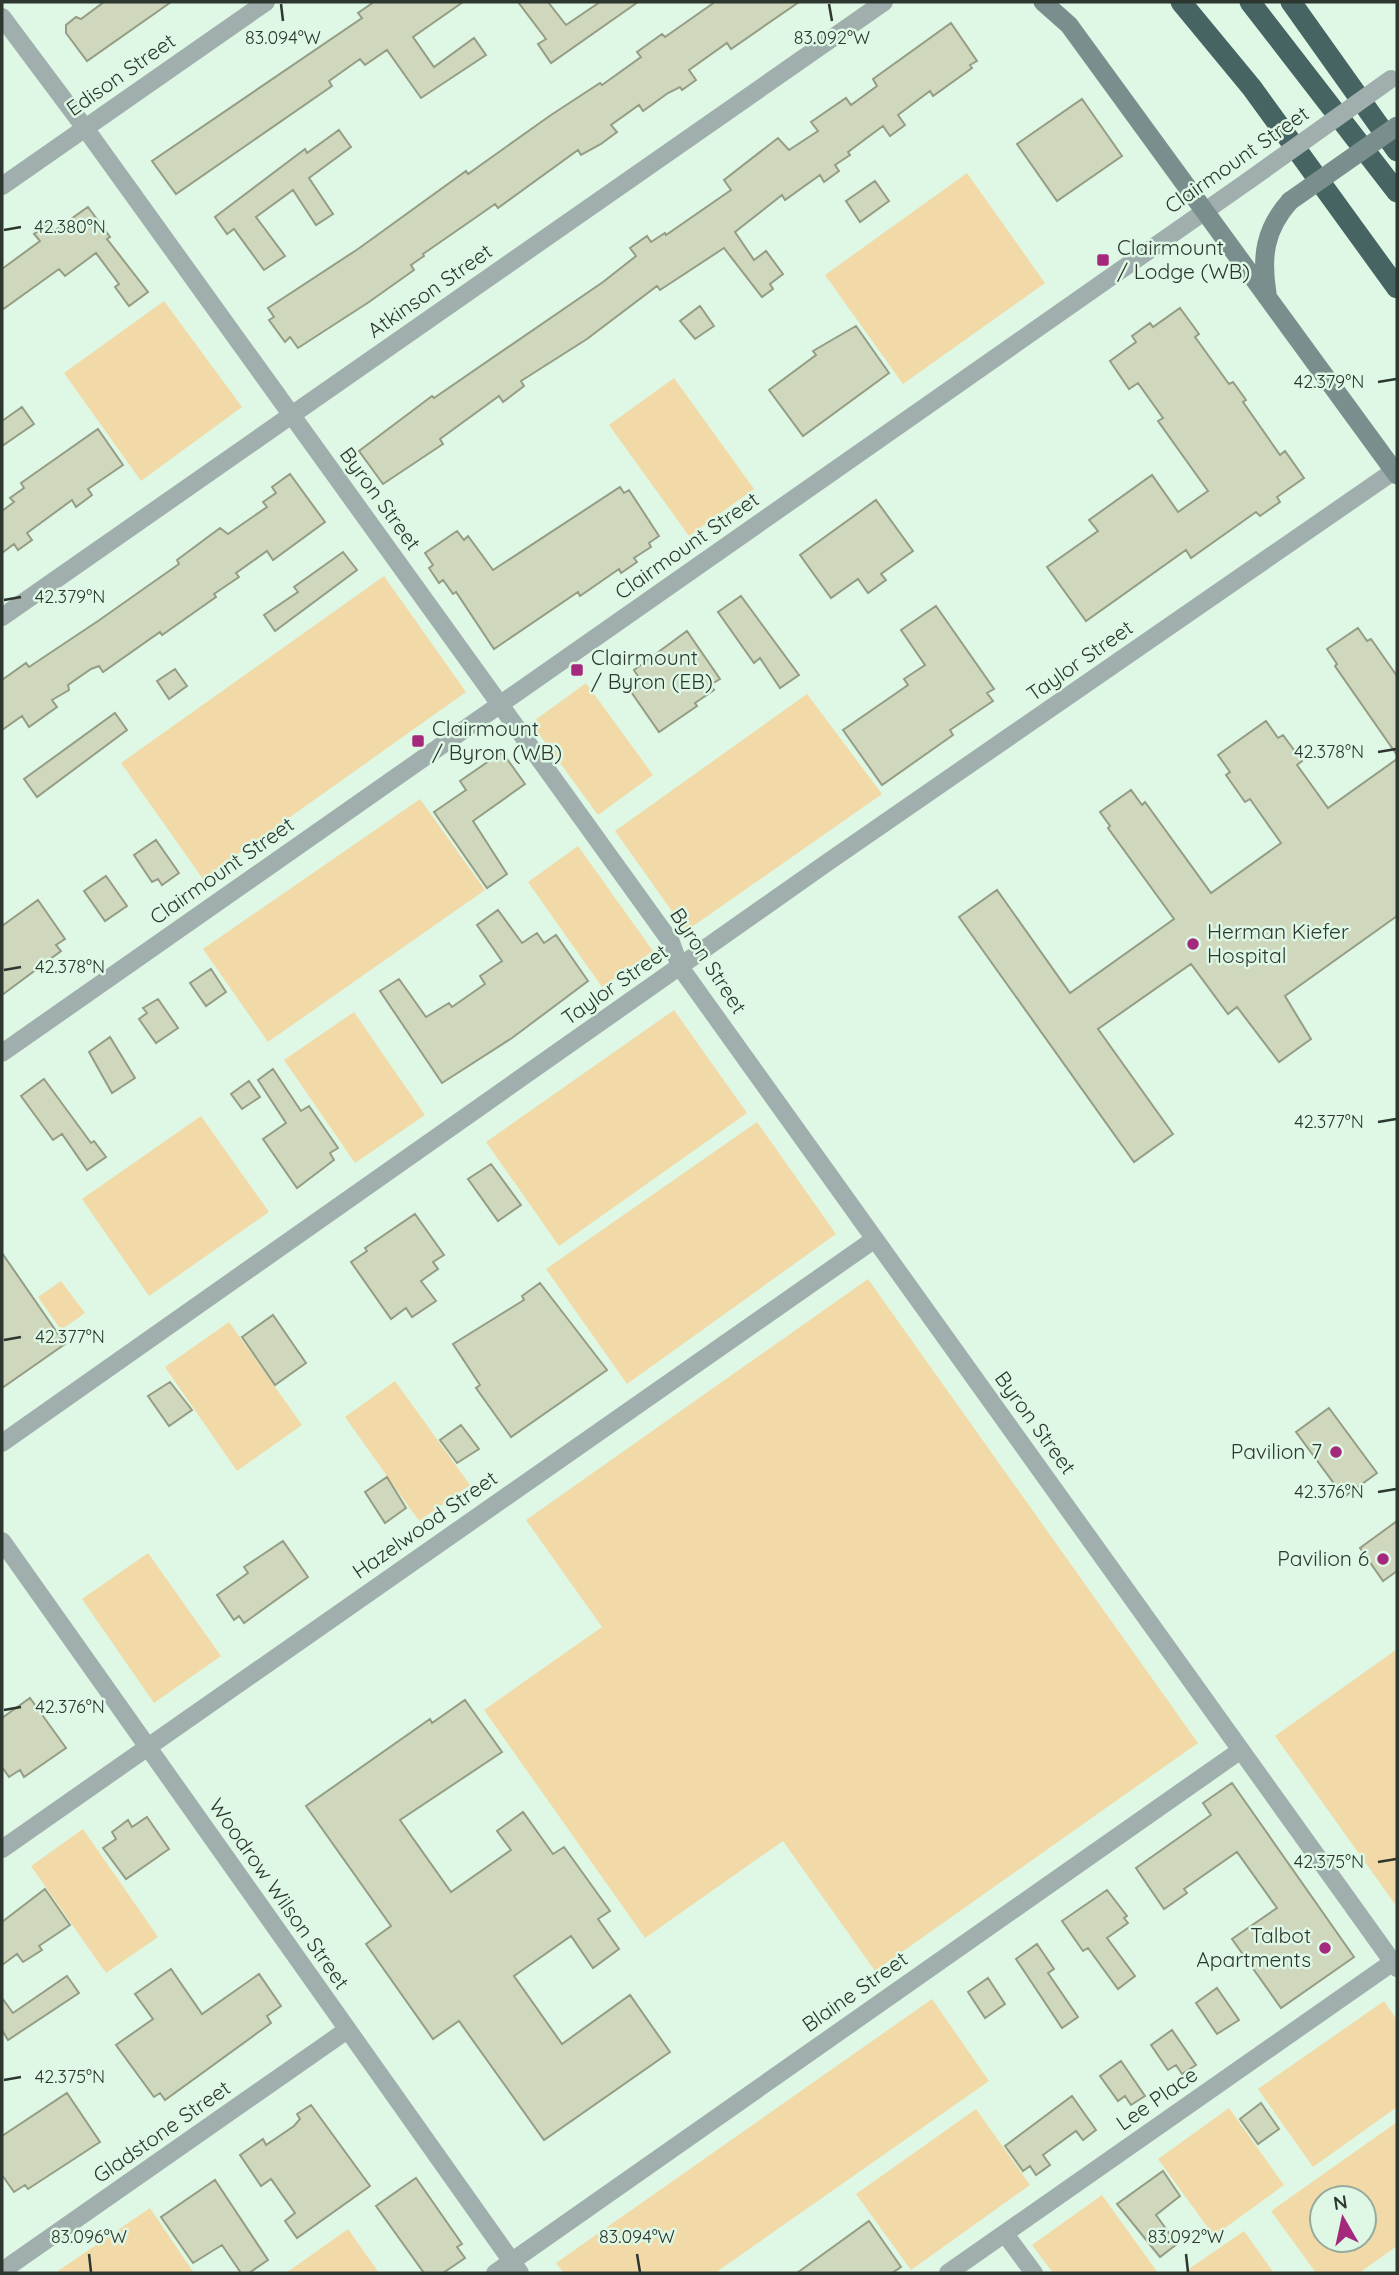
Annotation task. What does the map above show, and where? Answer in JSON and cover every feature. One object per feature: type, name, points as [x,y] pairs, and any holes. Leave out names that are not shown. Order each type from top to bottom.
[{"type":"highway","points":[[1181,2],[1252,88],[1397,288]]},
{"type":"highway","points":[[1250,2],[1397,192]]},
{"type":"highway","points":[[1291,2],[1397,150]]},
{"type":"main road","points":[[1043,2],[1069,25],[1395,473]]},
{"type":"main road","points":[[1268,298],[1263,267],[1267,240],[1274,219],[1290,201],[1397,126]]},
{"type":"street","name":"Edison Street","points":[[2,186],[266,2]]},
{"type":"street","name":"Atkinson Street","points":[[2,617],[884,2]]},
{"type":"street","name":"Byron Street","points":[[2,17],[501,704],[512,724],[671,942],[680,967],[1395,1965]]},
{"type":"street","name":"Clairmount Street","points":[[2,1053],[1394,77]]},
{"type":"street","name":"Taylor Street","points":[[2,1443],[680,967],[1395,473]]},
{"type":"street","name":"Hazelwood Street","points":[[2,1849],[875,1239]]},
{"type":"street","name":"Woodrow Wilson Street","points":[[2,1541],[516,2267]]},
{"type":"street","name":"Blaine Street","points":[[495,2273],[516,2267],[1241,1750]]},
{"type":"street","name":"Lee Place","points":[[948,2273],[1395,1965]]},
{"type":"street","name":"Gladstone Street","points":[[2,2271],[347,2030]]},
{"type":"street","points":[[1005,2234],[1034,2273]]},
{"type":"shaded area","points":[[967,173],[1045,283],[903,384],[825,275]]},
{"type":"shaded area","points":[[164,301],[242,407],[141,481],[64,373]]},
{"type":"shaded area","points":[[674,378],[754,489],[689,536],[609,425]]},
{"type":"shaded area","points":[[384,576],[466,692],[203,879],[121,763]]},
{"type":"shaded area","points":[[586,683],[653,775],[598,815],[531,723]]},
{"type":"shaded area","points":[[807,694],[882,794],[686,931],[615,831]]},
{"type":"shaded area","points":[[420,799],[485,890],[268,1042],[203,949]]},
{"type":"shaded area","points":[[578,846],[653,951],[602,987],[528,882]]},
{"type":"shaded area","points":[[674,1010],[747,1113],[559,1246],[486,1142]]},
{"type":"shaded area","points":[[354,1012],[425,1115],[355,1163],[284,1060]]},
{"type":"shaded area","points":[[201,1116],[269,1212],[149,1296],[82,1199]]},
{"type":"shaded area","points":[[757,1122],[836,1234],[627,1384],[546,1269]]},
{"type":"shaded area","points":[[868,1279],[1198,1743],[875,1971],[783,1841],[645,1938],[484,1710],[602,1627],[526,1520]]},
{"type":"shaded area","points":[[61,1281],[85,1313],[61,1330],[38,1297]]},
{"type":"shaded area","points":[[229,1322],[302,1425],[237,1471],[165,1367]]},
{"type":"shaded area","points":[[395,1381],[470,1485],[419,1521],[345,1417]]},
{"type":"shaded area","points":[[148,1553],[221,1656],[154,1703],[82,1599]]},
{"type":"shaded area","points":[[1397,1649],[1397,1907],[1275,1736]]},
{"type":"shaded area","points":[[83,1829],[158,1937],[106,1973],[31,1866]]},
{"type":"shaded area","points":[[932,1999],[989,2081],[715,2273],[564,2273],[556,2263]]},
{"type":"shaded area","points":[[1384,2001],[1397,2020],[1397,2107],[1313,2167],[1258,2089]]},
{"type":"shaded area","points":[[1229,2108],[1284,2185],[1214,2236],[1158,2159]]},
{"type":"shaded area","points":[[976,2109],[1030,2185],[911,2270],[856,2194]]},
{"type":"shaded area","points":[[1397,2122],[1397,2246],[1359,2273],[1316,2273],[1271,2211],[1308,2185],[1308,2254],[1378,2254],[1378,2184],[1309,2184]]},
{"type":"shaded area","points":[[1102,2195],[1158,2273],[1053,2273],[1032,2245]]},
{"type":"shaded area","points":[[150,2208],[194,2273],[55,2273]]},
{"type":"shaded area","points":[[348,2229],[379,2273],[286,2273]]},
{"type":"shaded area","points":[[1244,2231],[1274,2273],[1183,2273]]},
{"type":"building","points":[[104,2],[171,2],[87,61],[66,33],[66,25],[76,17],[81,19]]},
{"type":"building","points":[[374,2],[463,2],[413,37],[434,67],[474,38],[486,55],[421,98],[387,50],[365,65],[360,59],[329,81],[332,86],[176,194],[152,161],[362,18],[358,13]]},
{"type":"building","points":[[518,2],[548,2],[566,25],[600,2],[638,2],[551,63],[538,44],[546,39]]},
{"type":"building","points":[[715,2],[799,2],[731,49],[727,43],[689,70],[696,80],[682,90],[680,87],[668,93],[643,111],[639,105],[611,125],[617,132],[601,144],[581,155],[578,150],[498,208],[495,204],[423,254],[424,256],[411,265],[414,270],[369,302],[298,348],[290,337],[285,342],[269,320],[274,317],[268,308],[358,249],[466,171],[468,174],[551,115],[600,83],[602,85],[641,57],[637,52],[662,34],[665,37]]},
{"type":"building","points":[[951,23],[977,61],[970,65],[972,68],[933,96],[930,91],[898,115],[905,125],[890,136],[883,126],[848,152],[850,155],[835,165],[839,171],[824,182],[820,175],[785,200],[782,195],[735,232],[754,260],[766,251],[783,274],[770,284],[773,289],[762,297],[724,248],[660,290],[657,286],[587,339],[521,381],[524,386],[503,402],[499,396],[440,439],[443,444],[383,484],[359,451],[432,396],[434,398],[603,282],[636,256],[630,248],[647,236],[651,242],[665,233],[666,235],[731,190],[724,180],[778,138],[789,150],[818,131],[811,122],[846,98],[851,105],[877,86],[873,79]]},
{"type":"building","points":[[1082,99],[1122,156],[1057,201],[1017,144]]},
{"type":"building","points":[[339,130],[351,147],[309,178],[333,214],[316,225],[293,190],[256,217],[285,256],[264,270],[234,229],[227,234],[215,217],[305,149],[307,153]]},
{"type":"building","points":[[875,181],[889,201],[860,222],[846,201]]},
{"type":"building","points":[[88,207],[110,237],[107,239],[148,292],[129,306],[115,287],[119,284],[96,253],[65,276],[59,269],[2,310],[2,269],[40,241],[34,234],[48,224],[54,231]]},
{"type":"building","points":[[700,306],[714,326],[695,339],[680,321]]},
{"type":"building","points":[[1180,308],[1199,334],[1195,337],[1229,384],[1233,382],[1246,400],[1243,402],[1280,455],[1285,451],[1304,478],[1277,497],[1280,502],[1260,516],[1256,512],[1191,558],[1186,550],[1086,621],[1047,567],[1098,531],[1089,520],[1152,475],[1178,512],[1208,491],[1158,421],[1163,418],[1138,383],[1129,389],[1110,361],[1136,342],[1132,336],[1150,323],[1153,327]]},
{"type":"building","points":[[856,326],[889,373],[803,436],[769,390],[816,355],[813,351]]},
{"type":"building","points":[[22,407],[34,424],[2,446],[2,421]]},
{"type":"building","points":[[98,429],[123,465],[88,489],[92,495],[76,507],[72,500],[27,533],[32,540],[18,550],[14,544],[2,553],[2,511],[14,502],[10,498],[24,488],[21,483]]},
{"type":"building","points":[[290,474],[325,522],[273,560],[267,551],[236,573],[239,577],[214,594],[216,597],[162,635],[160,632],[103,672],[99,666],[91,669],[68,685],[69,690],[52,700],[57,707],[29,727],[22,716],[2,730],[2,680],[26,663],[29,667],[98,621],[179,564],[177,560],[220,528],[228,534],[267,507],[263,502],[276,493],[272,487]]},
{"type":"building","points":[[620,487],[624,493],[629,490],[659,536],[649,543],[651,547],[634,558],[637,562],[621,573],[619,569],[580,596],[578,592],[494,649],[456,592],[453,594],[443,580],[439,583],[429,568],[433,565],[425,553],[457,531],[464,540],[468,536],[493,570]]},
{"type":"building","points":[[876,500],[913,551],[881,574],[886,580],[868,593],[858,579],[831,598],[800,555]]},
{"type":"building","points":[[343,552],[357,570],[275,631],[264,615],[298,592],[294,587]]},
{"type":"building","points":[[741,596],[799,675],[780,688],[760,658],[754,663],[718,612]]},
{"type":"building","points":[[936,606],[994,689],[987,693],[993,701],[950,730],[953,735],[882,785],[843,730],[908,685],[904,679],[925,665],[901,630]]},
{"type":"building","points":[[1358,628],[1367,641],[1371,639],[1397,676],[1397,755],[1335,666],[1337,664],[1327,649]]},
{"type":"building","points":[[687,631],[720,679],[710,685],[714,690],[695,703],[697,706],[659,732],[627,686],[639,678],[634,670]]},
{"type":"building","points":[[175,669],[187,686],[169,699],[157,681]]},
{"type":"building","points":[[115,713],[127,730],[37,797],[24,779]]},
{"type":"building","name":"Herman Kiefer Hospital","points":[[1266,721],[1278,738],[1283,735],[1302,761],[1297,765],[1328,808],[1397,759],[1397,916],[1285,996],[1311,1039],[1279,1062],[1237,1007],[1228,1014],[1191,964],[1098,1029],[1173,1134],[1134,1162],[959,917],[997,890],[1070,993],[1174,919],[1108,828],[1110,826],[1100,812],[1131,790],[1142,805],[1145,802],[1211,893],[1281,843],[1250,799],[1245,802],[1226,775],[1230,772],[1218,755]]},
{"type":"building","points":[[502,752],[525,784],[473,821],[507,874],[487,888],[434,812],[466,790],[460,781]]},
{"type":"building","points":[[156,840],[179,873],[162,885],[158,879],[152,882],[134,855]]},
{"type":"building","points":[[106,876],[127,906],[105,921],[84,891]]},
{"type":"building","points":[[38,900],[65,939],[56,945],[61,951],[2,995],[2,926]]},
{"type":"building","points":[[498,910],[522,943],[537,933],[544,943],[556,935],[588,981],[512,1038],[442,1083],[380,991],[399,979],[426,1017],[449,1003],[452,1007],[485,984],[480,976],[502,961],[477,925]]},
{"type":"building","points":[[211,969],[226,992],[206,1006],[190,983]]},
{"type":"building","points":[[158,999],[178,1028],[156,1043],[139,1019],[147,1013],[143,1008]]},
{"type":"building","points":[[110,1037],[135,1078],[112,1093],[89,1052]]},
{"type":"building","points":[[273,1069],[301,1111],[309,1106],[338,1148],[330,1153],[334,1160],[297,1188],[263,1139],[286,1123],[258,1080]]},
{"type":"building","points":[[44,1079],[91,1143],[94,1141],[106,1157],[87,1170],[62,1134],[53,1140],[21,1096]]},
{"type":"building","points":[[249,1081],[260,1097],[242,1109],[231,1094]]},
{"type":"building","points":[[491,1164],[521,1205],[498,1221],[468,1179]]},
{"type":"building","points":[[415,1214],[444,1255],[433,1262],[438,1269],[421,1281],[436,1301],[412,1317],[406,1308],[391,1319],[351,1262],[367,1251],[365,1248]]},
{"type":"building","points":[[2,1253],[65,1344],[2,1388]]},
{"type":"building","points":[[540,1283],[607,1370],[511,1437],[476,1388],[480,1385],[453,1344],[524,1300],[522,1296]]},
{"type":"building","points":[[273,1315],[306,1363],[275,1385],[242,1337]]},
{"type":"building","points":[[170,1382],[192,1410],[169,1426],[148,1396]]},
{"type":"building","name":"Pavilion 7","points":[[1329,1408],[1377,1473],[1344,1497],[1296,1432]]},
{"type":"building","points":[[461,1425],[479,1449],[457,1463],[440,1440]]},
{"type":"building","points":[[387,1477],[406,1508],[385,1523],[365,1492]]},
{"type":"building","name":"Pavilion 6","points":[[1397,1521],[1397,1571],[1383,1581],[1360,1548]]},
{"type":"building","points":[[283,1541],[308,1577],[244,1623],[239,1616],[234,1620],[217,1595],[248,1573],[244,1567]]},
{"type":"building","points":[[30,1698],[66,1748],[24,1777],[20,1770],[9,1777],[2,1767],[2,1718]]},
{"type":"building","points":[[465,1700],[502,1752],[400,1820],[451,1892],[511,1850],[497,1831],[523,1812],[553,1854],[564,1847],[610,1911],[598,1919],[619,1949],[593,1968],[571,1936],[514,1976],[562,2044],[630,1995],[670,2052],[544,2140],[459,2021],[433,2039],[366,1944],[391,1926],[306,1806],[430,1719],[432,1723]]},
{"type":"building","points":[[1232,1783],[1354,1957],[1281,2008],[1232,1939],[1277,1908],[1237,1852],[1184,1889],[1187,1893],[1164,1909],[1136,1868],[1211,1815],[1203,1803]]},
{"type":"building","points":[[147,1817],[169,1849],[126,1879],[103,1848],[116,1839],[112,1832],[128,1820],[132,1827]]},
{"type":"building","points":[[45,1889],[70,1925],[39,1946],[42,1950],[23,1962],[17,1954],[2,1965],[2,1922]]},
{"type":"building","points":[[1107,1890],[1127,1916],[1124,1918],[1128,1923],[1107,1938],[1135,1976],[1118,1989],[1088,1948],[1083,1951],[1062,1921]]},
{"type":"building","points":[[1037,1944],[1054,1969],[1048,1973],[1078,2017],[1062,2028],[1016,1959]]},
{"type":"building","points":[[171,1969],[202,2014],[259,1974],[281,2006],[267,2016],[271,2023],[165,2100],[160,2093],[154,2097],[116,2045],[153,2019],[135,1994]]},
{"type":"building","points":[[67,1976],[79,1993],[8,2040],[2,2030],[2,1998],[13,2013]]},
{"type":"building","points":[[988,1978],[1005,2004],[985,2018],[968,1992]]},
{"type":"building","points":[[1217,1988],[1239,2020],[1217,2034],[1196,2003]]},
{"type":"building","points":[[1172,2030],[1196,2065],[1182,2074],[1176,2065],[1168,2070],[1151,2045]]},
{"type":"building","points":[[1121,2061],[1145,2096],[1131,2105],[1125,2096],[1118,2101],[1100,2076]]},
{"type":"building","points":[[67,2093],[100,2142],[28,2189],[25,2185],[14,2192],[2,2175],[2,2136]]},
{"type":"building","points":[[1072,2096],[1096,2130],[1083,2140],[1076,2131],[1043,2155],[1050,2165],[1036,2175],[1030,2166],[1023,2171],[1005,2146]]},
{"type":"building","points":[[1261,2103],[1279,2129],[1258,2144],[1240,2119]]},
{"type":"building","points":[[311,2105],[370,2186],[297,2238],[285,2221],[295,2213],[271,2179],[261,2186],[240,2155],[263,2139],[266,2145],[294,2126],[300,2119],[297,2114]]},
{"type":"building","points":[[1163,2171],[1180,2196],[1156,2215],[1177,2244],[1160,2257],[1117,2204]]},
{"type":"building","points":[[416,2178],[462,2244],[457,2247],[465,2258],[443,2273],[424,2273],[376,2206]]},
{"type":"building","points":[[215,2180],[268,2260],[249,2273],[241,2273],[222,2245],[193,2263],[161,2217]]},
{"type":"building","points":[[869,2221],[901,2267],[892,2273],[797,2273]]},
{"type":"place","name":"Clairmount / Lodge (WB)","points":[[1103,260]]},
{"type":"place","name":"Clairmount / Byron (EB)","points":[[577,670]]},
{"type":"place","name":"Clairmount / Byron (WB)","points":[[418,741]]},
{"type":"place","name":"Herman Kiefer Hospital","points":[[1193,944]]},
{"type":"place","name":"Pavilion 7","points":[[1336,1452]]},
{"type":"place","name":"Pavilion 6","points":[[1383,1559]]},
{"type":"place","name":"Talbot Apartments","points":[[1325,1948]]}]
